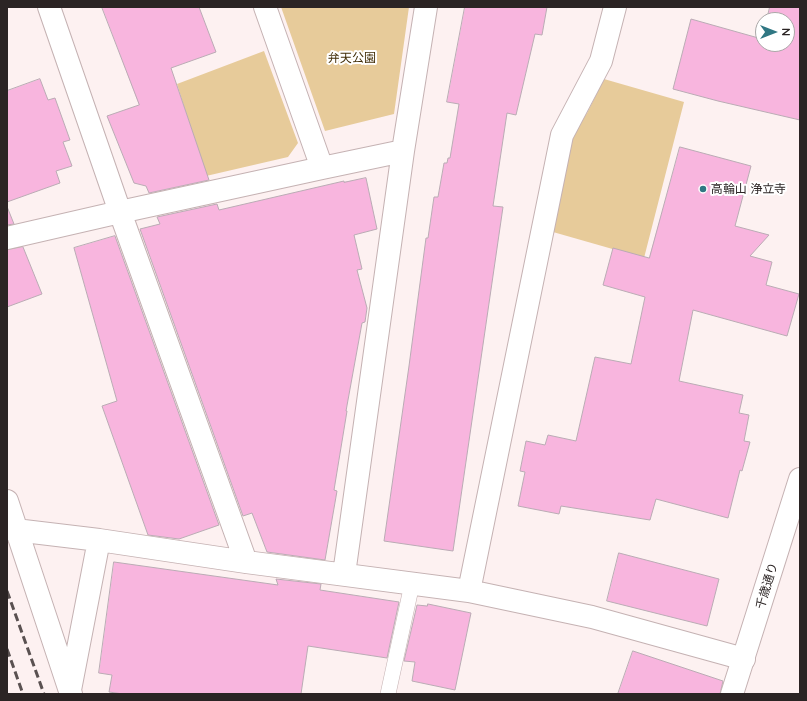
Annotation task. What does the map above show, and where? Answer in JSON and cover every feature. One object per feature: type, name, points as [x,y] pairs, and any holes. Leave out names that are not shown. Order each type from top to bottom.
[{"type":"street","points":[[49,7],[120,212],[246,562]]},
{"type":"street","points":[[265,7],[322,168]]},
{"type":"street","points":[[344,574],[403,151],[426,7]]},
{"type":"street","points":[[469,591],[562,135],[601,60],[615,7]]},
{"type":"street","points":[[7,238],[403,151]]},
{"type":"street","name":"千歳通り","points":[[732,694],[800,479]]},
{"type":"street","points":[[7,502],[12,529],[71,693]]},
{"type":"street","points":[[12,529],[99,540],[246,562],[469,591],[592,617],[744,659]]},
{"type":"street","points":[[71,693],[99,540]]},
{"type":"lane","points":[[388,694],[412,584]]},
{"type":"green space","name":"弁天公園","points":[[281,7],[409,7],[394,114],[325,131]]},
{"type":"green space","points":[[264,51],[298,143],[288,157],[206,176],[177,84]]},
{"type":"green space","points":[[604,79],[684,102],[644,258],[553,232],[571,137],[587,113]]},
{"type":"building","points":[[102,7],[199,7],[216,52],[171,68],[209,180],[149,193],[146,186],[134,183],[107,116],[139,105]]},
{"type":"building","points":[[465,7],[547,7],[542,35],[535,34],[516,115],[507,113],[493,206],[503,207],[453,551],[384,541],[426,238],[428,238],[434,197],[438,197],[444,163],[447,163],[448,158],[450,158],[459,104],[447,102]]},
{"type":"building","points":[[770,7],[800,7],[800,120],[673,89],[691,19],[755,37],[755,52],[795,52],[795,12],[769,12]]},
{"type":"building","points":[[40,79],[48,100],[55,98],[70,140],[63,142],[72,166],[56,171],[60,183],[7,202],[7,91]]},
{"type":"building","points":[[680,147],[751,166],[735,226],[769,235],[750,256],[772,262],[766,285],[799,294],[787,336],[693,310],[679,381],[743,395],[739,413],[749,415],[744,441],[750,442],[742,471],[740,470],[728,518],[656,499],[650,520],[561,506],[559,514],[518,506],[525,472],[520,471],[526,441],[545,445],[548,435],[576,441],[595,357],[631,364],[645,297],[603,285],[613,248],[649,258]]},
{"type":"building","points":[[366,178],[377,229],[354,235],[362,269],[357,270],[367,308],[365,322],[362,323],[346,411],[334,490],[337,491],[325,560],[267,552],[252,513],[243,516],[140,229],[160,224],[157,217],[217,204],[219,210],[344,181]]},
{"type":"building","points":[[8,209],[14,224],[7,225]]},
{"type":"building","points":[[115,236],[219,525],[179,539],[148,535],[102,406],[117,401],[74,248]]},
{"type":"building","points":[[23,247],[42,294],[7,307],[7,250]]},
{"type":"building","points":[[619,553],[719,579],[707,626],[607,601]]},
{"type":"building","points":[[114,562],[278,585],[276,579],[321,584],[320,590],[399,602],[387,658],[308,646],[301,694],[123,694],[109,692],[112,675],[99,673]]},
{"type":"building","points":[[428,604],[471,613],[455,690],[412,681],[415,662],[404,661],[417,605],[427,606]]},
{"type":"building","points":[[633,651],[723,681],[720,694],[618,694]]},
{"type":"railway","points":[[7,591],[44,694]]},
{"type":"railway","points":[[7,649],[23,694]]},
{"type":"place","name":"高輪山 浄立寺","points":[[703,189]]}]
